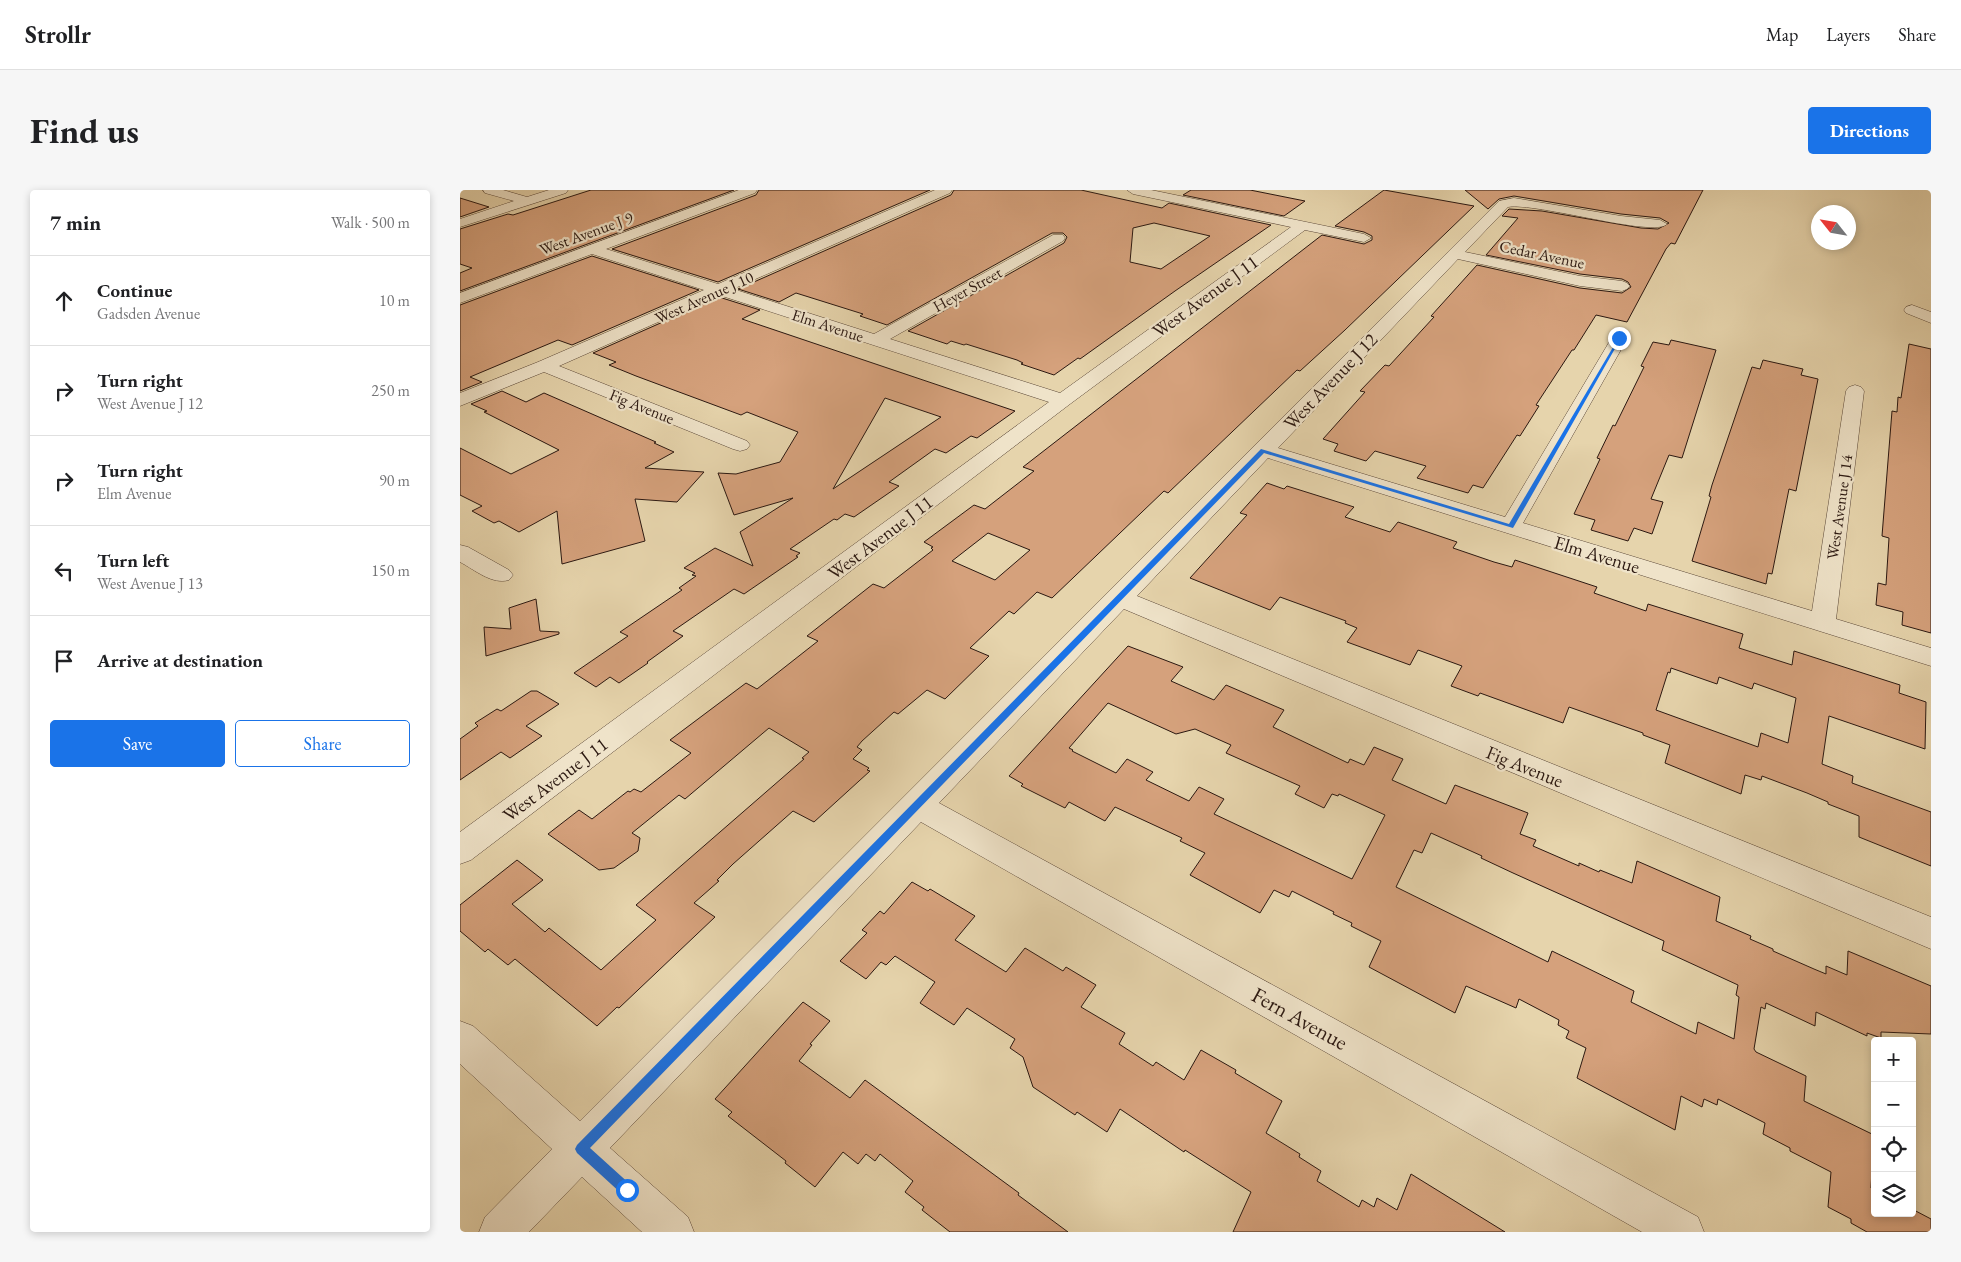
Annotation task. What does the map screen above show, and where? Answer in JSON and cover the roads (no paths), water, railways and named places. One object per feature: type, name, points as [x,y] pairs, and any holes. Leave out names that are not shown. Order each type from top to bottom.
[{"type":"street","points":[[489,190],[527,201]]},
{"type":"street","points":[[460,223],[562,190]]},
{"type":"street","name":"West Avenue J 9","points":[[460,298],[751,190]]},
{"type":"street","name":"West Avenue J 10","points":[[460,400],[544,366],[946,190]]},
{"type":"street","points":[[1133,190],[1364,238]]},
{"type":"street","name":"West Avenue J 12","points":[[500,1232],[1504,204],[1514,202],[1621,220],[1660,224]]},
{"type":"street","name":"West Avenue J 11","points":[[460,850],[1063,400],[1301,226]]},
{"type":"street","name":"Heyer Street","points":[[876,340],[1058,238]]},
{"type":"street","name":"Elm Avenue","points":[[592,249],[1063,400]]},
{"type":"street","name":"Cedar Avenue","points":[[1454,254],[1580,281],[1622,286]]},
{"type":"street","points":[[1912,310],[1931,318]]},
{"type":"street","points":[[1510,527],[1619,338]]},
{"type":"street","name":"Fig Avenue","points":[[544,366],[740,445]]},
{"type":"street","name":"West Avenue J 14","points":[[1823,624],[1855,391]]},
{"type":"street","name":"Elm Avenue","points":[[1263,450],[1931,658]]},
{"type":"street","points":[[460,552],[501,575]]},
{"type":"street","name":"Fig Avenue","points":[[1119,598],[1931,933]]},
{"type":"street","name":"Fern Avenue","points":[[917,805],[1683,1232]]},
{"type":"street","points":[[460,1039],[673,1232]]}]
